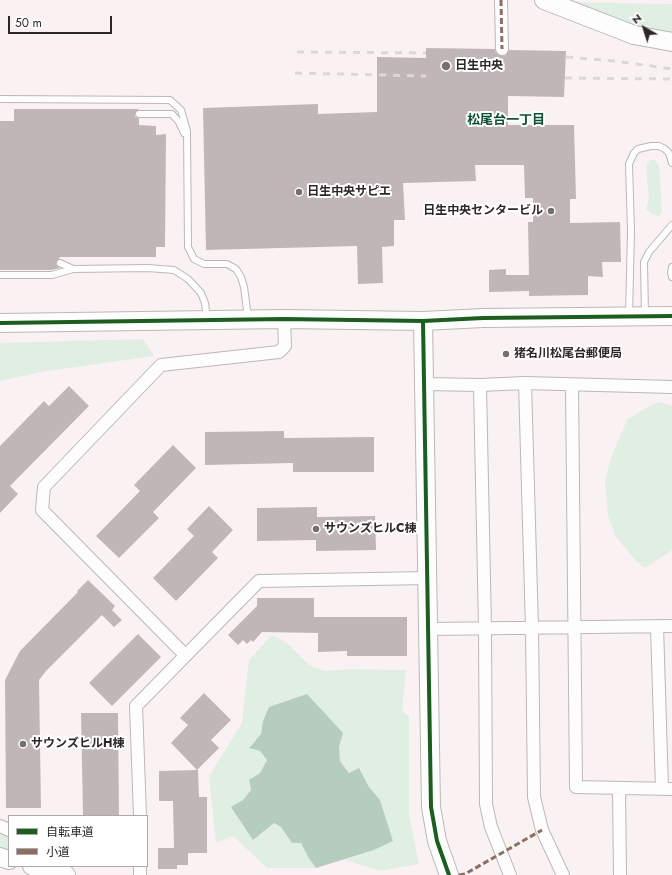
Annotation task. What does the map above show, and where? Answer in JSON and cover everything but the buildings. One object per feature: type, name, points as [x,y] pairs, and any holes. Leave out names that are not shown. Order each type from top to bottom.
[{"type":"street","points":[[501,0],[502,49]]},
{"type":"street","points":[[544,0],[634,35],[672,42]]},
{"type":"street","points":[[0,322],[423,320],[672,316]]},
{"type":"street","points":[[185,655],[42,510],[44,487],[162,365],[279,352],[285,346],[284,320]]},
{"type":"street","points":[[423,320],[431,807],[437,841],[449,875]]},
{"type":"street","points":[[425,384],[480,385],[525,383],[672,387]]},
{"type":"street","points":[[525,383],[532,628],[534,797],[542,830],[564,875]]},
{"type":"street","points":[[480,385],[485,628],[486,804],[491,827],[510,875]]},
{"type":"street","points":[[572,385],[576,787],[667,789],[657,626]]},
{"type":"street","points":[[140,815],[136,706],[258,581],[428,578]]},
{"type":"street","points":[[428,629],[672,626]]},
{"type":"street","points":[[619,788],[620,875]]},
{"type":"street","points":[[36,867],[66,875]]},
{"type":"lane","points":[[0,98],[170,100],[181,110],[187,131],[188,246],[194,259],[204,264],[227,264],[236,269],[241,277],[244,287],[248,320]]},
{"type":"lane","points":[[139,114],[172,114],[179,122],[187,138]]},
{"type":"lane","points":[[637,317],[631,231],[629,164],[638,149],[651,146],[659,146],[665,149],[669,153],[672,163]]},
{"type":"lane","points":[[637,317],[644,262],[649,252],[672,225]]},
{"type":"lane","points":[[60,262],[73,269]]},
{"type":"lane","points":[[672,267],[672,277]]},
{"type":"lane","points":[[0,275],[52,276],[73,269],[148,268],[174,270],[188,279],[201,292],[205,303],[207,320]]},
{"type":"shaded area","points":[[565,2],[672,4],[672,34],[646,30]]},
{"type":"shaded area","points":[[650,160],[655,160],[659,166],[662,211],[659,216],[653,215],[646,209],[649,200],[646,166]]},
{"type":"shaded area","points":[[143,339],[154,356],[41,372],[0,381],[0,343]]},
{"type":"shaded area","points":[[660,402],[672,406],[672,550],[645,568],[636,561],[616,537],[608,516],[605,483],[610,460],[627,420],[651,405]]},
{"type":"shaded area","points":[[272,635],[287,643],[309,665],[324,671],[350,669],[406,670],[402,710],[409,717],[409,815],[419,864],[380,871],[345,860],[374,850],[393,841],[380,800],[369,787],[360,769],[349,773],[340,761],[339,747],[343,733],[263,721],[261,734],[249,747],[260,751],[267,760],[260,773],[249,780],[251,790],[243,800],[231,807],[260,835],[273,823],[281,827],[285,833],[301,843],[308,857],[316,868],[267,868],[233,836],[216,843],[209,776],[242,723],[249,660]]},
{"type":"shaded area","points":[[307,694],[343,733],[339,747],[340,761],[349,773],[359,768],[369,787],[380,800],[393,841],[374,850],[316,868],[308,857],[301,843],[292,843],[281,827],[274,823],[253,840],[231,807],[243,800],[251,790],[249,780],[260,773],[267,760],[260,751],[249,748],[261,734],[263,721],[269,707]]},
{"type":"shaded area","points":[[0,834],[8,837],[8,852],[0,850]]},
{"type":"railway","points":[[297,52],[426,53]]},
{"type":"railway","points":[[566,57],[615,61],[672,69]]},
{"type":"railway","points":[[295,73],[426,76]]},
{"type":"railway","points":[[565,78],[672,79]]},
{"type":"marked path","points":[[501,0],[502,49]]},
{"type":"marked path","points":[[459,875],[465,874],[542,830]]},
{"type":"cycle path","points":[[0,323],[284,319],[423,321],[483,318],[672,316]]},
{"type":"cycle path","points":[[423,321],[431,807],[437,841],[449,875]]},
{"type":"place","name":"日生中央","points":[[446,66]]},
{"type":"place","name":"日生中央サピエ","points":[[299,192]]},
{"type":"place","name":"日生中央センタービル","points":[[551,211]]},
{"type":"place","name":"猪名川松尾台郵便局","points":[[506,354]]},
{"type":"place","name":"サウンズヒルC棟","points":[[316,529]]},
{"type":"place","name":"サウンズヒルH棟","points":[[23,744]]},
{"type":"district","name":"松尾台一丁目","points":[[506,121]]}]
